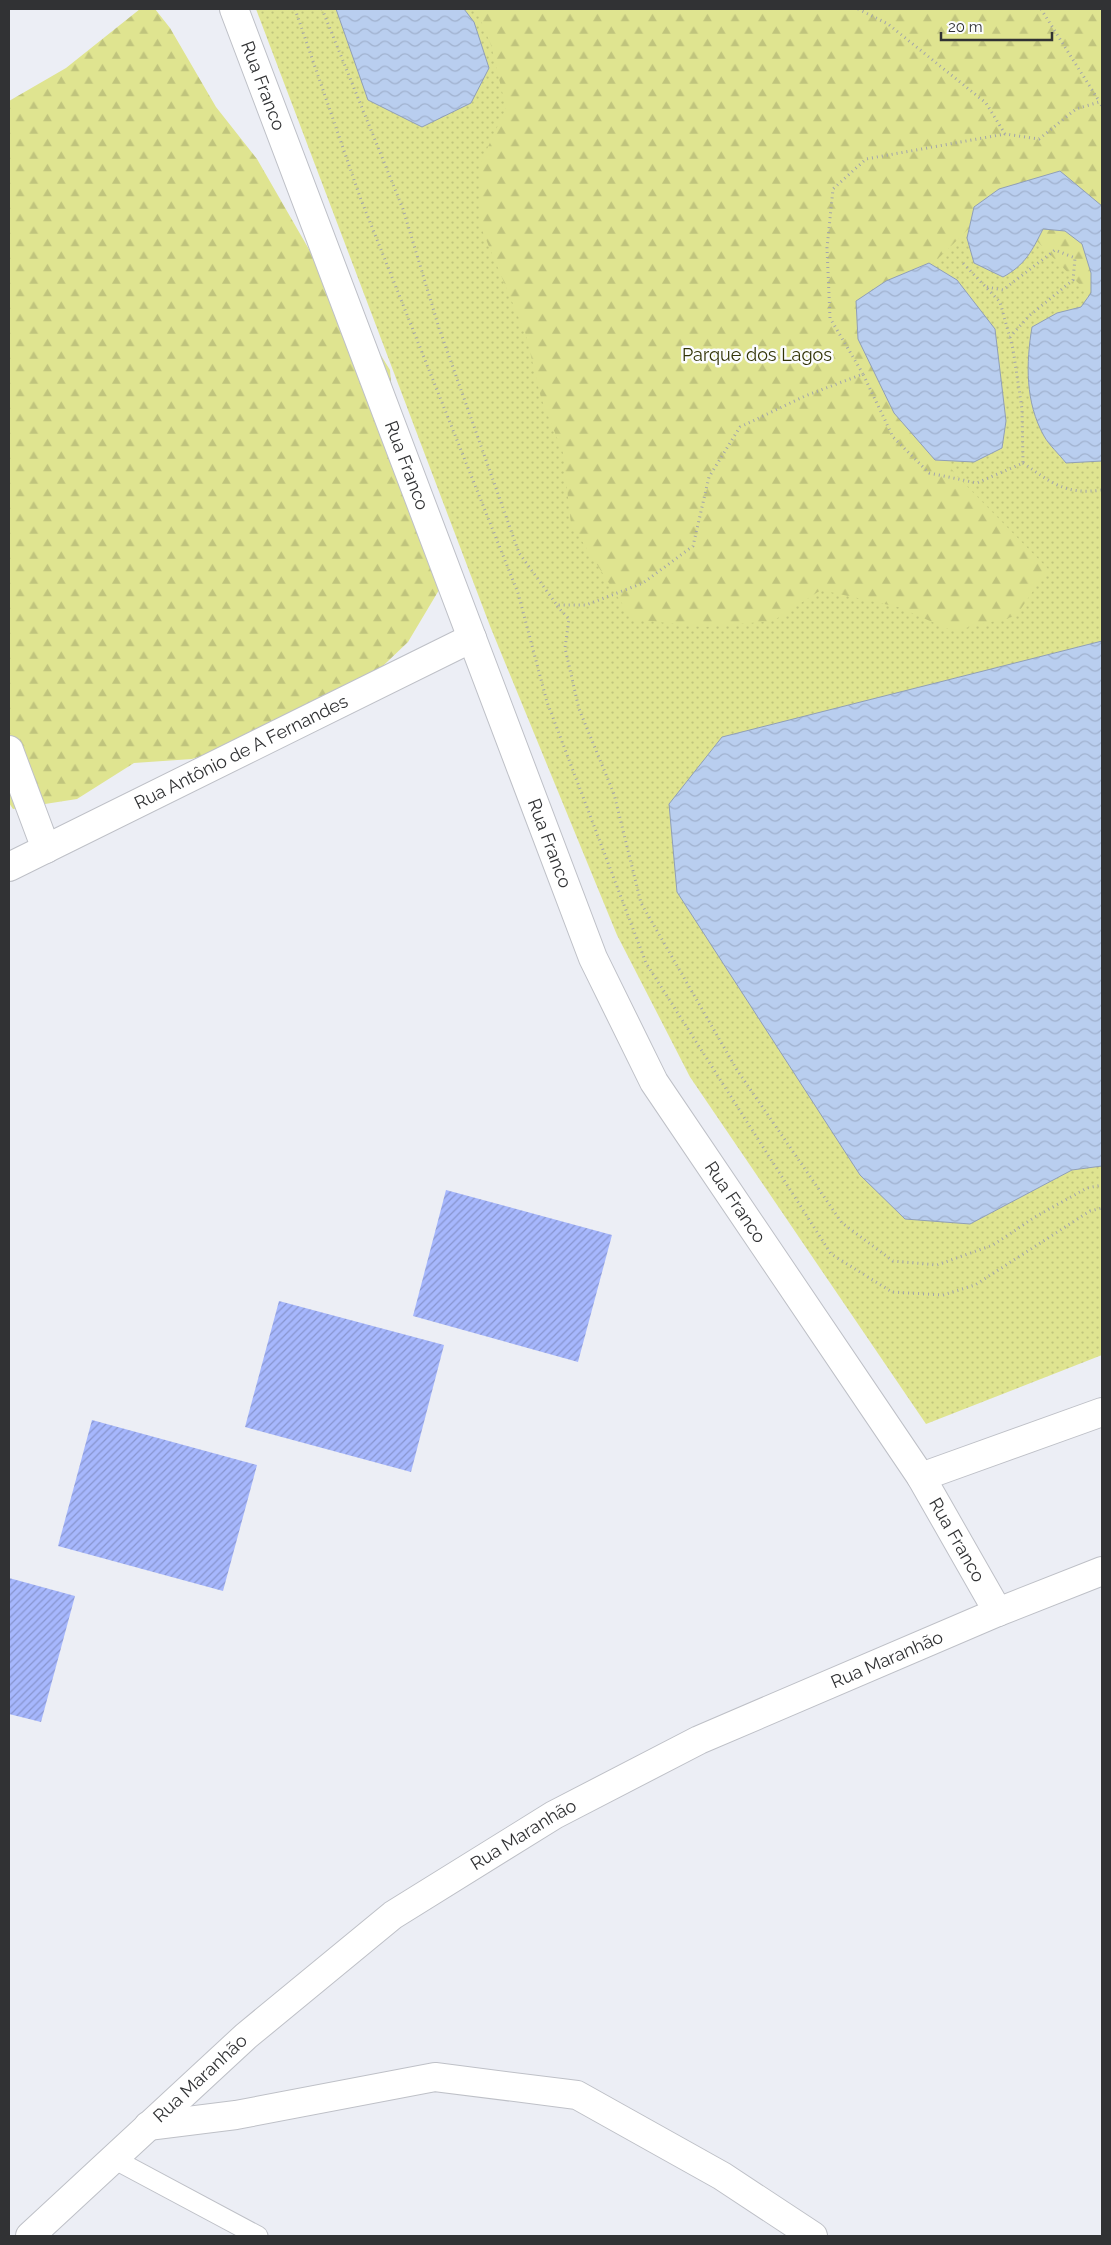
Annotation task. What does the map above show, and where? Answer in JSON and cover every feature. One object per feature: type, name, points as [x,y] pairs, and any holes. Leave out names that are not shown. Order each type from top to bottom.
[{"type":"street","name":"Rua Franco","points":[[234,9],[593,958],[654,1082],[922,1477],[998,1612]]},
{"type":"street","name":"Rua Antônio de A Fernandes","points":[[9,867],[472,638]]},
{"type":"street","points":[[9,750],[46,849]]},
{"type":"street","points":[[922,1477],[1102,1412]]},
{"type":"street","name":"Rua Maranhão","points":[[30,2236],[112,2158],[246,2036],[393,1915],[554,1815],[699,1740],[998,1612],[1102,1571]]},
{"type":"street","points":[[148,2126],[236,2114],[435,2077],[576,2096],[722,2176],[813,2236]]},
{"type":"lane","points":[[112,2158],[258,2236]]},
{"type":"path","points":[[295,9],[360,197],[518,594],[547,702],[646,964],[830,1254],[892,1292],[943,1295],[975,1285],[1090,1211],[1102,1208]]},
{"type":"path","points":[[322,9],[403,209],[440,328],[519,554],[569,619],[566,648],[579,709],[614,794],[641,903],[737,1070],[842,1223],[893,1261],[937,1265],[993,1244],[1035,1217],[1087,1188],[1102,1184]]},
{"type":"path","points":[[858,9],[888,24],[986,103],[1005,134]]},
{"type":"path","points":[[1041,9],[1102,106]]},
{"type":"path","points":[[1023,463],[977,482],[929,473],[893,437],[863,374],[830,318],[827,248],[833,189],[866,160],[1005,134],[1039,139],[1076,109],[1099,102]]},
{"type":"path","points":[[986,287],[1003,290],[1055,250],[1075,258],[1073,280],[1029,316],[1010,338]]},
{"type":"path","points":[[961,261],[1000,302],[1010,338],[1022,409],[1023,463]]},
{"type":"path","points":[[557,605],[586,605],[643,582],[693,546],[709,477],[740,427],[805,396],[863,374]]},
{"type":"path","points":[[1023,463],[1057,487],[1085,492],[1102,490]]},
{"type":"green space","points":[[140,9],[155,9],[170,28],[216,107],[257,159],[318,265],[354,312],[390,370],[395,428],[439,590],[408,642],[365,683],[255,739],[192,759],[134,763],[77,799],[13,809],[9,803],[9,101],[66,68]]},
{"type":"green space","name":"Parque dos Lagos","points":[[256,9],[1102,9],[1102,1355],[926,1424],[690,1077],[617,935],[490,626]]},
{"type":"green space","points":[[476,9],[1102,9],[1102,362],[1083,288],[1037,241],[982,216],[886,309],[886,372],[955,474],[1048,569],[1016,616],[953,631],[898,607],[821,590],[773,621],[703,627],[632,619],[571,524],[563,453],[541,398],[526,335],[480,225],[481,162],[506,108],[491,45]]},
{"type":"water","points":[[336,9],[464,9],[474,22],[489,68],[471,103],[422,127],[368,100]]},
{"type":"water","points":[[1060,171],[1102,206],[1102,461],[1066,463],[1046,439],[1033,410],[1030,396],[1028,368],[1032,327],[1057,313],[1081,307],[1091,293],[1091,273],[1082,244],[1065,231],[1043,229],[1027,257],[1017,268],[1003,277],[974,263],[967,238],[974,207],[999,189]]},
{"type":"water","points":[[929,263],[957,280],[995,329],[1006,421],[1002,448],[974,462],[935,460],[894,413],[858,339],[856,301],[886,281]]},
{"type":"water","points":[[1102,641],[1102,1166],[1072,1170],[970,1224],[905,1219],[860,1175],[677,892],[669,804],[722,737]]},
{"type":"building","points":[[446,1190],[612,1235],[578,1362],[413,1316]]},
{"type":"building","points":[[279,1301],[444,1345],[411,1472],[245,1427]]},
{"type":"building","points":[[92,1420],[257,1465],[223,1591],[58,1546]]},
{"type":"building","points":[[9,1578],[75,1596],[41,1722],[9,1714]]}]
